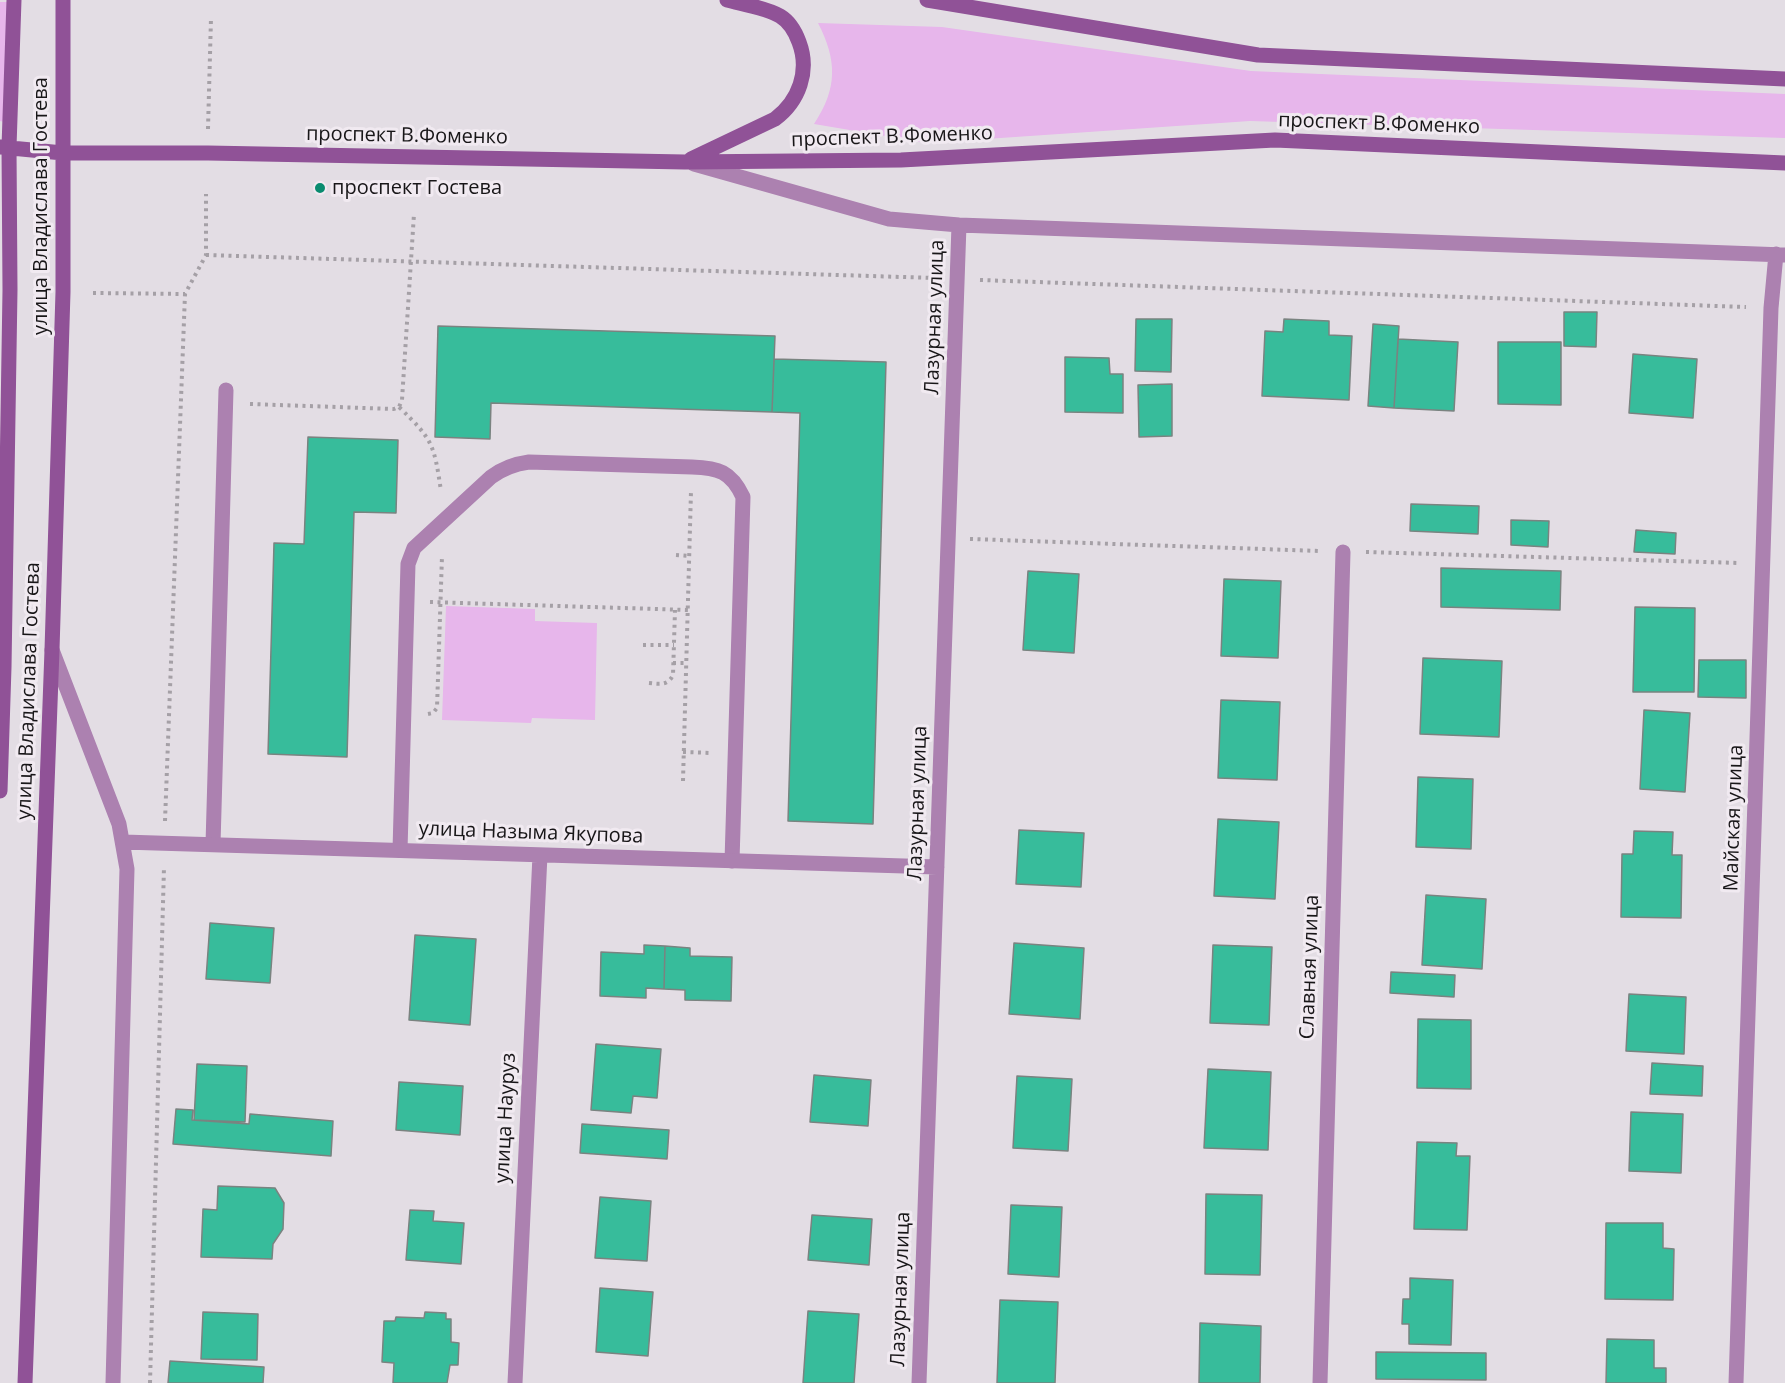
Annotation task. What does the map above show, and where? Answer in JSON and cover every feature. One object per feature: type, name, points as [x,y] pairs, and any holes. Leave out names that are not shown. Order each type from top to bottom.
[{"type":"main road","name":"улица Владислава Гостева","points":[[0,791],[10,290],[4,147],[14,0]]},
{"type":"main road","name":"улица Владислава Гостева","points":[[25,1383],[63,292],[63,0]]},
{"type":"main road","points":[[685,162],[775,120],[794,101],[802,81],[803,53],[790,24],[778,15],[727,0]]},
{"type":"main road","points":[[927,0],[1257,55],[1785,79]]},
{"type":"main road","name":"проспект В.Фоменко","points":[[4,147],[63,153],[208,153],[685,162],[901,160],[1275,140],[1785,163]]},
{"type":"street","points":[[685,162],[888,219],[959,225],[1781,254]]},
{"type":"street","name":"Лазурная улица","points":[[919,1383],[959,225]]},
{"type":"street","name":"Майская улица","points":[[1736,1383],[1771,308],[1781,254]]},
{"type":"street","points":[[213,844],[226,397]]},
{"type":"street","points":[[400,850],[408,564],[411,552],[500,471],[518,463],[692,467],[721,471],[731,477],[743,497],[732,861]]},
{"type":"street","name":"Славная улица","points":[[1320,1383],[1342,552]]},
{"type":"street","points":[[52,650],[119,824],[127,869],[114,1383]]},
{"type":"street","name":"улица Назыма Якупова","points":[[123,842],[937,867]]},
{"type":"street","name":"улица Науруз","points":[[515,1383],[540,855]]},
{"type":"path","points":[[208,133],[211,18]]},
{"type":"path","points":[[93,293],[185,294],[206,255],[206,194]]},
{"type":"path","points":[[226,397],[394,409],[399,407],[402,400],[414,214]]},
{"type":"path","points":[[206,255],[1771,308]]},
{"type":"path","points":[[399,407],[423,430],[432,446],[446,518]]},
{"type":"path","points":[[683,781],[692,467]]},
{"type":"path","points":[[404,713],[429,714],[437,708],[442,548]]},
{"type":"path","points":[[676,555],[689,556]]},
{"type":"path","points":[[407,601],[687,610]]},
{"type":"path","points":[[649,684],[664,684],[670,681],[673,675],[675,610]]},
{"type":"path","points":[[643,645],[674,645]]},
{"type":"path","points":[[673,663],[686,663]]},
{"type":"shaded area","points":[[0,2],[8,2],[4,122],[0,121]]},
{"type":"shaded area","points":[[818,23],[942,27],[1251,71],[1785,94],[1785,138],[1250,121],[927,143],[814,124],[827,98],[832,74],[829,49]]},
{"type":"shaded area","points":[[446,606],[535,609],[535,621],[597,623],[595,720],[532,718],[531,723],[442,720]]},
{"type":"building","points":[[1564,312],[1597,312],[1596,347],[1564,346]]},
{"type":"building","points":[[1136,319],[1172,319],[1171,372],[1135,371]]},
{"type":"building","points":[[1284,319],[1329,321],[1329,335],[1352,336],[1349,400],[1262,396],[1265,331],[1283,332]]},
{"type":"building","points":[[1373,324],[1399,326],[1394,408],[1368,406]]},
{"type":"building","points":[[438,326],[775,336],[772,412],[491,403],[490,439],[435,437]]},
{"type":"building","points":[[1398,339],[1458,342],[1454,411],[1394,408]]},
{"type":"building","points":[[1498,342],[1561,342],[1561,405],[1498,404]]},
{"type":"building","points":[[1633,354],[1697,359],[1693,418],[1629,413]]},
{"type":"building","points":[[1065,357],[1109,358],[1110,374],[1123,374],[1123,413],[1065,412]]},
{"type":"building","points":[[774,359],[886,362],[873,824],[788,821],[800,413],[772,412]]},
{"type":"building","points":[[1172,384],[1172,436],[1139,437],[1138,385]]},
{"type":"building","points":[[308,437],[398,440],[396,513],[354,512],[347,757],[268,754],[274,543],[304,544]]},
{"type":"building","points":[[1411,504],[1479,506],[1478,534],[1410,531]]},
{"type":"building","points":[[1511,520],[1549,521],[1548,547],[1511,545]]},
{"type":"building","points":[[1636,530],[1676,533],[1675,554],[1634,552]]},
{"type":"building","points":[[1441,568],[1561,571],[1560,610],[1441,607]]},
{"type":"building","points":[[1028,571],[1079,574],[1074,653],[1023,650]]},
{"type":"building","points":[[1224,579],[1281,581],[1278,658],[1221,656]]},
{"type":"building","points":[[1635,607],[1695,608],[1694,692],[1633,692]]},
{"type":"building","points":[[1423,658],[1502,661],[1499,737],[1420,734]]},
{"type":"building","points":[[1699,660],[1746,660],[1746,698],[1698,697]]},
{"type":"building","points":[[1221,700],[1280,702],[1277,780],[1218,778]]},
{"type":"building","points":[[1644,710],[1690,713],[1685,792],[1640,789]]},
{"type":"building","points":[[1418,777],[1473,779],[1471,849],[1416,847]]},
{"type":"building","points":[[1218,819],[1279,822],[1275,899],[1214,896]]},
{"type":"building","points":[[1019,830],[1084,833],[1081,887],[1016,884]]},
{"type":"building","points":[[1634,831],[1673,832],[1672,855],[1682,855],[1681,918],[1621,917],[1622,854],[1633,854]]},
{"type":"building","points":[[1426,895],[1486,899],[1482,969],[1422,965]]},
{"type":"building","points":[[210,923],[274,928],[270,983],[206,979]]},
{"type":"building","points":[[415,935],[476,939],[470,1025],[409,1020]]},
{"type":"building","points":[[1014,943],[1084,948],[1080,1019],[1009,1014]]},
{"type":"building","points":[[644,945],[665,946],[664,989],[646,988],[646,998],[600,996],[601,952],[644,954]]},
{"type":"building","points":[[1213,945],[1272,947],[1269,1025],[1210,1023]]},
{"type":"building","points":[[665,946],[690,948],[690,956],[732,957],[731,1001],[685,1000],[685,990],[664,989]]},
{"type":"building","points":[[1391,972],[1455,975],[1454,997],[1390,993]]},
{"type":"building","points":[[1629,994],[1686,997],[1684,1054],[1626,1051]]},
{"type":"building","points":[[1418,1019],[1471,1020],[1471,1089],[1417,1088]]},
{"type":"building","points":[[596,1044],[661,1049],[657,1098],[633,1096],[631,1113],[591,1110]]},
{"type":"building","points":[[1652,1063],[1703,1066],[1702,1096],[1650,1094]]},
{"type":"building","points":[[197,1064],[247,1066],[245,1122],[194,1120]]},
{"type":"building","points":[[1208,1069],[1271,1072],[1268,1150],[1204,1148]]},
{"type":"building","points":[[814,1075],[871,1080],[868,1126],[810,1122]]},
{"type":"building","points":[[1017,1076],[1072,1079],[1068,1151],[1013,1148]]},
{"type":"building","points":[[399,1082],[463,1086],[460,1135],[396,1130]]},
{"type":"building","points":[[176,1109],[193,1110],[192,1120],[249,1124],[250,1114],[333,1121],[331,1156],[173,1144]]},
{"type":"building","points":[[1631,1112],[1683,1114],[1681,1173],[1629,1171]]},
{"type":"building","points":[[582,1124],[669,1130],[667,1159],[580,1153]]},
{"type":"building","points":[[1417,1142],[1457,1143],[1456,1156],[1470,1156],[1467,1230],[1414,1229]]},
{"type":"building","points":[[218,1186],[275,1188],[284,1203],[283,1229],[273,1244],[272,1259],[201,1257],[203,1209],[217,1210]]},
{"type":"building","points":[[1206,1194],[1262,1195],[1260,1275],[1205,1274]]},
{"type":"building","points":[[600,1197],[651,1201],[647,1261],[595,1258]]},
{"type":"building","points":[[1011,1205],[1062,1207],[1059,1277],[1008,1274]]},
{"type":"building","points":[[410,1210],[434,1211],[433,1221],[464,1223],[461,1264],[406,1260]]},
{"type":"building","points":[[812,1215],[872,1219],[869,1265],[808,1260]]},
{"type":"building","points":[[1606,1223],[1663,1223],[1663,1248],[1674,1249],[1673,1300],[1605,1299]]},
{"type":"building","points":[[1410,1278],[1453,1280],[1451,1345],[1409,1344],[1409,1324],[1402,1324],[1403,1299],[1410,1299]]},
{"type":"building","points":[[600,1288],[653,1292],[648,1356],[596,1352]]},
{"type":"building","points":[[1000,1300],[1058,1302],[1055,1383],[997,1383]]},
{"type":"building","points":[[808,1311],[859,1314],[854,1383],[803,1383]]},
{"type":"building","points":[[203,1312],[258,1314],[257,1360],[201,1359]]},
{"type":"building","points":[[425,1312],[446,1313],[446,1319],[451,1319],[451,1342],[459,1343],[458,1365],[450,1365],[447,1383],[393,1383],[394,1363],[382,1362],[384,1321],[395,1321],[396,1317],[424,1318]]},
{"type":"building","points":[[1200,1323],[1261,1326],[1260,1383],[1199,1383]]},
{"type":"building","points":[[1607,1339],[1654,1340],[1654,1368],[1666,1368],[1666,1383],[1606,1383]]},
{"type":"building","points":[[1376,1352],[1486,1353],[1486,1380],[1376,1379]]},
{"type":"building","points":[[170,1361],[264,1367],[263,1383],[168,1383]]},
{"type":"place","name":"проспект Гостева","points":[[320,188]]}]
